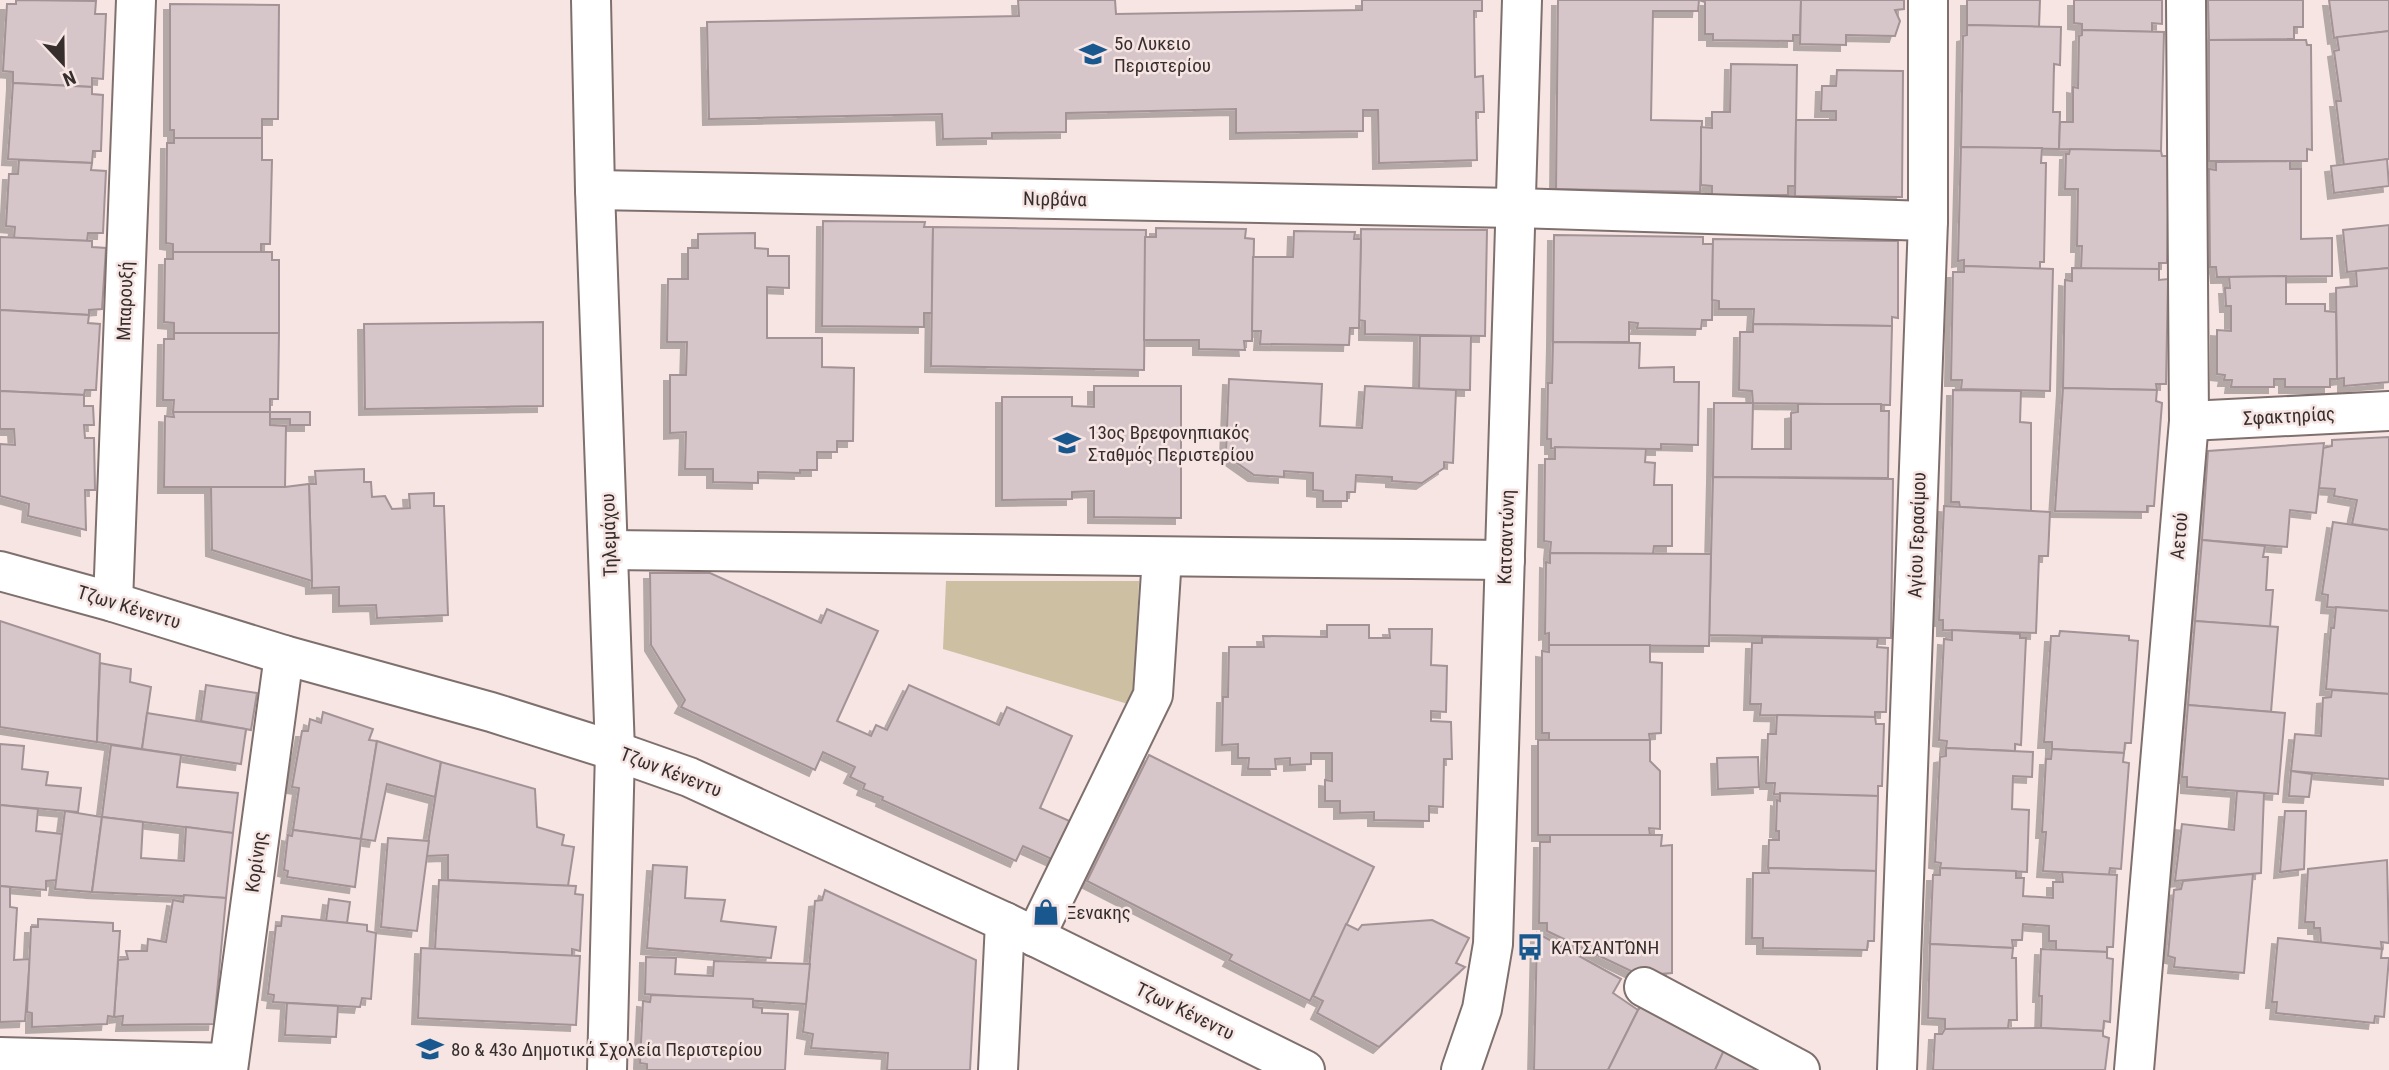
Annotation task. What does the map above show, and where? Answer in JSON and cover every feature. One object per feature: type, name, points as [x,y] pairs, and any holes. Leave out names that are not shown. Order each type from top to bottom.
[{"type":"street","name":"Μπαρουξή","points":[[113,602],[136,0]]},
{"type":"street","name":"Τηλεμάχου","points":[[591,0],[615,751],[607,1070]]},
{"type":"street","name":"Κατσαντώνη","points":[[1461,1070],[1482,1009],[1493,944],[1522,0]]},
{"type":"street","name":"Αγίου Γερασίμου","points":[[1898,1070],[1928,221],[1928,0]]},
{"type":"street","name":"Αετού","points":[[2134,1070],[2189,421],[2186,0]]},
{"type":"street","name":"Νιρβάνα","points":[[596,190],[1515,208],[1928,221]]},
{"type":"street","name":"Σφακτηρίας","points":[[2189,421],[2389,411]]},
{"type":"street","points":[[609,550],[1505,560]]},
{"type":"street","points":[[998,1070],[1020,929],[1141,722],[1153,695],[1162,556]]},
{"type":"street","name":"Τζων Κένεντυ","points":[[0,570],[284,655],[491,712],[689,777],[1020,929],[1306,1070]]},
{"type":"street","name":"Κορίνης","points":[[228,1066],[284,655]]},
{"type":"street","points":[[1644,988],[1800,1070]]},
{"type":"street","points":[[0,1057],[228,1066]]},
{"type":"shaded area","points":[[946,581],[1139,581],[1134,692],[1128,704],[943,649]]},
{"type":"building","points":[[16,0],[96,1],[95,14],[106,14],[103,79],[92,78],[92,87],[13,83],[13,72],[3,71],[7,4],[16,4]]},
{"type":"building","name":"5ο Λυκειο Περιστερίου","points":[[1018,0],[1115,0],[1116,14],[1362,10],[1362,0],[1482,0],[1482,11],[1474,11],[1475,77],[1483,76],[1484,112],[1476,112],[1477,160],[1379,163],[1378,110],[1363,110],[1363,131],[1236,133],[1236,109],[1066,113],[1066,132],[992,133],[992,138],[943,139],[942,114],[709,119],[707,22],[1019,16]]},
{"type":"building","points":[[1558,0],[1699,0],[1698,11],[1653,11],[1651,120],[1702,121],[1700,192],[1556,189]]},
{"type":"building","points":[[1699,0],[1801,0],[1800,35],[1793,35],[1793,41],[1713,40],[1713,34],[1705,34],[1705,2]]},
{"type":"building","points":[[1801,0],[1904,0],[1904,9],[1895,10],[1900,21],[1895,36],[1846,35],[1846,45],[1800,44]]},
{"type":"building","points":[[1967,0],[2040,0],[2039,27],[1967,25]]},
{"type":"building","points":[[2074,0],[2162,0],[2162,24],[2152,23],[2152,32],[2082,30],[2082,24],[2074,23]]},
{"type":"building","points":[[2208,0],[2303,0],[2303,27],[2294,27],[2294,39],[2209,40]]},
{"type":"building","points":[[2329,0],[2389,0],[2389,31],[2334,38]]},
{"type":"building","points":[[170,4],[279,5],[278,119],[262,119],[262,138],[174,138],[174,130],[170,130]]},
{"type":"building","points":[[1967,25],[2061,27],[2060,65],[2054,64],[2053,112],[2060,112],[2059,149],[1961,147],[1963,36],[1967,35]]},
{"type":"building","points":[[2082,30],[2164,32],[2161,151],[2059,149],[2060,122],[2073,122],[2073,87],[2078,88],[2079,36],[2082,35]]},
{"type":"building","points":[[2389,31],[2389,159],[2344,166],[2336,101],[2341,101],[2334,51],[2339,50],[2337,37]]},
{"type":"building","points":[[2209,40],[2306,40],[2307,45],[2311,45],[2312,150],[2307,149],[2307,161],[2209,161]]},
{"type":"building","points":[[1731,64],[1797,65],[1795,186],[1788,186],[1788,195],[1712,195],[1712,186],[1701,185],[1701,127],[1712,128],[1712,112],[1730,112]]},
{"type":"building","points":[[1837,70],[1903,71],[1902,197],[1795,196],[1796,120],[1836,120],[1836,111],[1821,111],[1822,86],[1836,86]]},
{"type":"building","points":[[13,83],[92,87],[92,94],[103,95],[101,151],[93,151],[92,163],[8,159]]},
{"type":"building","points":[[174,138],[262,138],[262,160],[272,160],[270,244],[261,244],[261,253],[173,252],[173,244],[166,243],[167,143],[174,143]]},
{"type":"building","points":[[1961,147],[2042,148],[2041,163],[2046,163],[2044,262],[2040,262],[2040,269],[1964,266],[1964,260],[1958,261]]},
{"type":"building","points":[[2070,149],[2161,151],[2162,156],[2169,156],[2167,263],[2159,263],[2159,269],[2081,269],[2082,246],[2077,246],[2078,189],[2065,189],[2066,154],[2069,154]]},
{"type":"building","points":[[2387,159],[2389,186],[2334,193],[2331,166]]},
{"type":"building","points":[[19,160],[92,163],[91,170],[106,171],[103,233],[88,233],[87,241],[14,238],[15,227],[6,226],[9,174],[18,174]]},
{"type":"building","points":[[2290,161],[2290,169],[2301,169],[2301,239],[2332,238],[2332,276],[2217,277],[2216,267],[2210,267],[2209,169],[2216,170],[2216,162]]},
{"type":"building","points":[[823,221],[925,222],[924,227],[933,227],[932,313],[924,313],[924,327],[822,326]]},
{"type":"building","points":[[2389,225],[2389,268],[2347,272],[2343,230]]},
{"type":"building","points":[[933,227],[1146,230],[1144,370],[931,366]]},
{"type":"building","points":[[1156,228],[1246,229],[1245,238],[1254,239],[1252,341],[1244,341],[1245,350],[1199,349],[1199,340],[1144,340],[1145,237],[1156,237]]},
{"type":"building","points":[[1361,229],[1487,230],[1485,336],[1365,334],[1365,321],[1359,320]]},
{"type":"building","points":[[1294,231],[1355,232],[1354,239],[1361,239],[1359,328],[1350,328],[1349,345],[1260,344],[1261,331],[1252,331],[1253,257],[1293,257]]},
{"type":"building","points":[[755,233],[755,248],[768,249],[768,256],[789,256],[789,288],[767,287],[767,338],[822,338],[822,367],[854,368],[853,441],[837,441],[837,452],[817,452],[817,470],[800,470],[800,473],[758,472],[758,483],[713,482],[713,469],[685,469],[686,432],[670,433],[670,375],[686,375],[687,342],[667,342],[668,279],[688,279],[688,248],[698,248],[698,234]]},
{"type":"building","points":[[1554,235],[1703,237],[1703,244],[1713,244],[1712,320],[1702,320],[1701,329],[1637,328],[1638,323],[1629,322],[1629,342],[1553,342]]},
{"type":"building","points":[[0,237],[92,241],[92,247],[106,248],[102,309],[89,310],[89,315],[0,310]]},
{"type":"building","points":[[1713,239],[1898,241],[1898,318],[1892,317],[1892,326],[1753,324],[1754,309],[1719,309],[1719,301],[1712,300]]},
{"type":"building","points":[[173,252],[272,252],[272,260],[279,260],[279,333],[174,333],[174,323],[164,322],[165,259],[173,259]]},
{"type":"building","points":[[1964,266],[2053,269],[2050,391],[1961,389],[1962,380],[1951,380],[1953,272],[1964,272]]},
{"type":"building","points":[[2072,268],[2159,269],[2159,280],[2168,279],[2166,384],[2156,384],[2157,390],[2063,388],[2065,280],[2072,281]]},
{"type":"building","points":[[2389,268],[2389,382],[2344,386],[2344,378],[2337,379],[2336,288],[2357,286],[2356,271]]},
{"type":"building","points":[[2286,276],[2286,304],[2325,304],[2325,311],[2336,312],[2337,379],[2330,379],[2330,387],[2285,387],[2285,379],[2274,379],[2274,387],[2231,387],[2232,380],[2224,380],[2225,375],[2217,374],[2217,330],[2231,331],[2231,306],[2226,306],[2225,288],[2230,288],[2229,277]]},
{"type":"building","points":[[0,310],[89,315],[88,323],[100,324],[96,390],[85,390],[84,395],[0,391]]},
{"type":"building","points":[[543,322],[543,406],[365,409],[364,324]]},
{"type":"building","points":[[1753,324],[1892,326],[1890,405],[1753,403],[1752,391],[1739,390],[1740,332],[1753,332]]},
{"type":"building","points":[[174,333],[279,333],[278,399],[270,399],[270,412],[173,412],[174,400],[163,400],[164,339],[174,339]]},
{"type":"building","points":[[1420,336],[1471,336],[1470,390],[1419,389]]},
{"type":"building","points":[[1553,342],[1640,343],[1639,368],[1674,367],[1674,382],[1699,382],[1698,445],[1661,444],[1661,449],[1551,448],[1551,439],[1547,439],[1548,383],[1552,383]]},
{"type":"building","points":[[1229,379],[1322,384],[1320,426],[1362,428],[1365,386],[1456,390],[1453,463],[1444,462],[1444,468],[1422,483],[1392,481],[1392,477],[1356,475],[1355,492],[1347,492],[1347,501],[1323,501],[1323,491],[1313,490],[1313,473],[1284,471],[1284,477],[1254,475],[1230,458],[1231,451],[1226,451]]},
{"type":"building","points":[[1094,386],[1181,386],[1181,518],[1094,517],[1094,491],[1072,492],[1072,499],[1002,500],[1002,397],[1072,397],[1072,406],[1094,407]]},
{"type":"building","points":[[2063,388],[2157,390],[2156,401],[2162,403],[2154,506],[2147,506],[2147,512],[2055,511]]},
{"type":"building","points":[[1953,390],[2021,391],[2020,422],[2031,423],[2031,511],[1960,507],[1959,502],[1951,502]]},
{"type":"building","points":[[0,391],[84,395],[84,406],[93,406],[94,425],[84,425],[85,438],[94,438],[95,490],[85,490],[86,530],[28,516],[29,504],[0,496],[0,444],[15,445],[14,429],[0,429]]},
{"type":"building","points":[[1714,403],[1753,403],[1752,449],[1791,449],[1791,413],[1798,412],[1798,404],[1881,404],[1881,411],[1889,411],[1888,478],[1713,477]]},
{"type":"building","points":[[173,412],[270,412],[270,425],[286,426],[285,487],[164,487],[165,416],[174,417]]},
{"type":"building","points":[[270,412],[310,412],[310,425],[290,425],[290,419],[270,419]]},
{"type":"building","points":[[2389,437],[2389,530],[2352,524],[2357,500],[2334,496],[2335,489],[2319,488],[2323,448],[2332,446],[2332,440]]},
{"type":"building","points":[[2324,443],[2316,513],[2290,510],[2287,547],[2202,540],[2208,451]]},
{"type":"building","points":[[1555,447],[1646,449],[1645,462],[1655,463],[1654,485],[1672,485],[1672,546],[1654,546],[1653,554],[1550,553],[1551,542],[1544,541],[1545,459],[1555,459]]},
{"type":"building","points":[[364,469],[364,482],[371,482],[372,497],[385,496],[392,509],[410,508],[409,494],[434,493],[434,506],[444,506],[448,615],[377,618],[376,605],[339,606],[339,587],[312,588],[309,484],[316,484],[315,471]]},
{"type":"building","points":[[1713,477],[1893,479],[1891,638],[1709,635]]},
{"type":"building","points":[[309,484],[312,581],[212,550],[211,487],[285,487]]},
{"type":"building","points":[[1944,506],[2050,512],[2048,556],[2039,556],[2036,633],[1943,630],[1943,620],[1939,620]]},
{"type":"building","points":[[2333,522],[2389,530],[2389,611],[2327,607],[2328,595],[2322,594]]},
{"type":"building","points":[[2202,540],[2265,546],[2263,557],[2268,557],[2266,590],[2273,590],[2270,627],[2195,621]]},
{"type":"building","points":[[1550,553],[1711,554],[1709,646],[1549,645],[1549,633],[1545,634],[1546,562],[1550,563]]},
{"type":"building","points":[[650,573],[710,573],[821,623],[827,609],[878,631],[837,721],[871,736],[876,725],[887,730],[909,685],[999,725],[1007,707],[1072,736],[1040,808],[1074,823],[1056,861],[1023,846],[1016,861],[882,800],[883,797],[863,789],[865,784],[850,777],[855,767],[823,752],[815,770],[681,707],[685,700],[651,645]]},
{"type":"building","points":[[2336,607],[2389,611],[2389,694],[2326,689],[2331,628],[2334,628]]},
{"type":"building","points":[[0,621],[100,654],[97,742],[0,727]]},
{"type":"building","points":[[2195,621],[2278,627],[2271,712],[2188,705]]},
{"type":"building","points":[[1327,625],[1369,625],[1369,638],[1390,638],[1389,629],[1432,629],[1431,665],[1447,666],[1446,712],[1431,711],[1431,721],[1451,722],[1452,759],[1444,759],[1443,807],[1429,806],[1429,821],[1374,820],[1374,812],[1340,813],[1340,801],[1325,801],[1325,780],[1332,781],[1332,753],[1311,753],[1311,764],[1290,765],[1290,758],[1275,759],[1276,769],[1248,769],[1249,758],[1238,758],[1238,744],[1222,745],[1223,697],[1228,697],[1229,647],[1264,647],[1263,636],[1327,637]]},
{"type":"building","points":[[1952,630],[2020,634],[2020,638],[2026,638],[2021,745],[2015,744],[2015,751],[1946,748],[1947,741],[1939,740],[1944,639],[1952,640]]},
{"type":"building","points":[[2060,631],[2129,636],[2129,640],[2138,641],[2131,743],[2125,743],[2124,753],[2052,749],[2052,742],[2044,742],[2051,636],[2059,636]]},
{"type":"building","points":[[1762,637],[1878,639],[1877,647],[1888,648],[1886,712],[1875,712],[1875,717],[1760,715],[1761,704],[1750,704],[1752,643],[1762,643]]},
{"type":"building","points":[[1549,645],[1650,645],[1650,662],[1662,663],[1661,733],[1649,734],[1650,740],[1549,740],[1549,733],[1542,733],[1542,651],[1549,652]]},
{"type":"building","points":[[100,663],[131,669],[130,682],[151,687],[142,749],[97,742]]},
{"type":"building","points":[[206,685],[257,693],[251,730],[201,721]]},
{"type":"building","points":[[2332,690],[2389,694],[2389,779],[2291,771],[2295,734],[2321,736],[2323,698],[2331,697]]},
{"type":"building","points":[[2188,705],[2285,713],[2278,794],[2187,787],[2187,777],[2182,777]]},
{"type":"building","points":[[323,712],[373,729],[369,740],[377,741],[361,839],[293,830],[299,788],[292,787],[302,731],[308,731],[310,719],[321,723]]},
{"type":"building","points":[[147,713],[246,729],[241,764],[142,749]]},
{"type":"building","points":[[1777,715],[1875,717],[1876,724],[1884,724],[1882,786],[1878,786],[1878,796],[1774,794],[1775,783],[1766,783],[1768,734],[1776,734]]},
{"type":"building","points":[[1538,740],[1650,740],[1650,761],[1660,771],[1660,829],[1649,828],[1650,835],[1538,835]]},
{"type":"building","points":[[377,741],[441,762],[435,797],[387,784],[375,841],[361,839]]},
{"type":"building","points":[[0,744],[24,746],[22,769],[48,772],[46,785],[81,788],[78,812],[0,805]]},
{"type":"building","points":[[111,745],[181,755],[177,787],[238,793],[233,833],[102,817]]},
{"type":"building","points":[[1946,748],[2033,752],[2032,777],[2013,776],[2012,809],[2029,810],[2027,872],[1940,868],[1941,863],[1935,862],[1940,757],[1946,756]]},
{"type":"building","points":[[2052,749],[2124,753],[2123,762],[2129,763],[2121,869],[2110,868],[2109,875],[2043,871],[2046,759],[2051,759]]},
{"type":"building","points":[[1149,755],[1374,867],[1310,1001],[1229,960],[1232,955],[1087,881]]},
{"type":"building","points":[[1758,757],[1759,787],[1718,789],[1717,758]]},
{"type":"building","points":[[441,762],[535,789],[537,827],[564,835],[562,845],[574,847],[568,886],[448,880],[448,855],[426,856]]},
{"type":"building","points":[[2291,771],[2312,774],[2309,797],[2289,796]]},
{"type":"building","points":[[2237,791],[2264,793],[2261,873],[2175,881],[2182,824],[2234,830]]},
{"type":"building","points":[[1780,793],[1878,796],[1876,871],[1768,868],[1769,840],[1779,840],[1779,831],[1776,831],[1777,800],[1780,801]]},
{"type":"building","points":[[0,805],[38,809],[36,831],[62,834],[57,880],[46,881],[46,890],[0,886]]},
{"type":"building","points":[[65,811],[102,817],[92,892],[55,889]]},
{"type":"building","points":[[2285,811],[2306,811],[2304,869],[2280,872]]},
{"type":"building","points":[[102,817],[143,822],[141,858],[184,861],[186,827],[233,833],[226,898],[92,892]]},
{"type":"building","points":[[293,830],[361,839],[355,887],[287,877],[288,871],[284,870],[288,835],[292,836]]},
{"type":"building","points":[[1550,835],[1662,835],[1661,846],[1672,845],[1672,973],[1661,974],[1661,982],[1652,981],[1547,931],[1547,923],[1539,923],[1540,842],[1550,842]]},
{"type":"building","points":[[388,838],[429,841],[417,931],[381,927]]},
{"type":"building","points":[[2387,860],[2389,943],[2381,942],[2382,949],[2321,943],[2320,928],[2314,928],[2314,922],[2305,922],[2308,869]]},
{"type":"building","points":[[653,865],[687,867],[685,898],[725,900],[721,921],[776,927],[771,958],[647,948]]},
{"type":"building","points":[[1768,868],[1876,871],[1874,941],[1868,941],[1867,950],[1763,948],[1763,938],[1752,938],[1753,873],[1769,873]]},
{"type":"building","points":[[1940,868],[2016,871],[2016,878],[2024,878],[2023,896],[2053,898],[2053,882],[2063,882],[2062,872],[2117,875],[2113,947],[2107,947],[2107,952],[2056,950],[2056,941],[2049,941],[2049,926],[2023,924],[2022,940],[2012,940],[2013,948],[1930,944],[1933,875],[1940,875]]},
{"type":"building","points":[[2253,874],[2244,973],[2174,967],[2175,958],[2168,956],[2174,890],[2181,889],[2183,881]]},
{"type":"building","points":[[439,880],[576,886],[575,894],[583,895],[580,951],[572,949],[572,956],[435,949]]},
{"type":"building","points":[[0,886],[10,887],[10,907],[17,908],[14,960],[30,959],[25,1021],[0,1022]]},
{"type":"building","points":[[825,890],[976,960],[970,1070],[887,1070],[888,1053],[811,1048],[813,1034],[803,1032],[815,901],[822,900]]},
{"type":"building","points":[[184,895],[226,898],[214,1024],[122,1025],[123,1016],[114,1017],[118,960],[128,959],[126,951],[147,951],[148,939],[166,942],[173,900],[183,902]]},
{"type":"building","points":[[329,899],[350,902],[347,923],[326,921]]},
{"type":"building","points":[[282,916],[367,925],[367,931],[376,933],[371,999],[362,998],[360,1007],[273,1002],[274,995],[268,994],[276,926],[281,926]]},
{"type":"building","points":[[38,919],[113,923],[113,931],[120,931],[114,1017],[108,1016],[107,1024],[32,1027],[32,1013],[27,1012],[31,927],[38,927]]},
{"type":"building","points":[[1432,920],[1469,938],[1456,963],[1465,967],[1379,1047],[1317,1013],[1323,1001],[1313,996],[1346,924],[1358,930],[1362,925]]},
{"type":"building","points":[[1537,933],[1621,979],[1613,993],[1638,1010],[1608,1070],[1534,1070]]},
{"type":"building","points":[[2278,938],[2382,949],[2381,958],[2389,958],[2384,1017],[2375,1016],[2374,1023],[2276,1013],[2277,1002],[2272,1002]]},
{"type":"building","points":[[1930,944],[2013,948],[2012,958],[2016,958],[2017,1020],[2009,1020],[2008,1028],[1945,1029],[1945,1019],[1928,1018]]},
{"type":"building","points":[[421,948],[580,956],[576,1025],[418,1018]]},
{"type":"building","points":[[2041,949],[2107,952],[2107,958],[2113,959],[2110,1022],[2104,1021],[2103,1031],[2041,1028]]},
{"type":"building","points":[[646,957],[676,958],[675,974],[713,976],[714,961],[810,964],[806,1004],[645,994]]},
{"type":"building","points":[[651,995],[753,999],[753,1007],[762,1008],[762,1013],[788,1014],[785,1070],[647,1070],[647,1064],[640,1063],[643,1001],[650,1002]]},
{"type":"building","points":[[1648,998],[1727,1044],[1715,1070],[1608,1070],[1638,1010]]},
{"type":"building","points":[[287,1003],[338,1006],[336,1037],[285,1035]]},
{"type":"building","points":[[2041,1028],[2103,1031],[2103,1036],[2109,1038],[2105,1070],[1933,1070],[1935,1034],[1942,1034],[1945,1029]]},
{"type":"building","points":[[1729,1039],[1787,1070],[1715,1070]]},
{"type":"place","name":"5ο Λυκειο Περιστερίου","points":[[1093,54]]},
{"type":"place","name":"13ος Βρεφονηπιακός Σταθμός Περιστερίου","points":[[1067,443]]},
{"type":"place","name":"Ξενακης","points":[[1046,912]]},
{"type":"place","name":"ΚΑΤΣΑΝΤΏΝΗ","points":[[1530,947]]},
{"type":"place","name":"8ο & 43ο Δημοτικά Σχολεία Περιστερίου","points":[[430,1049]]}]
